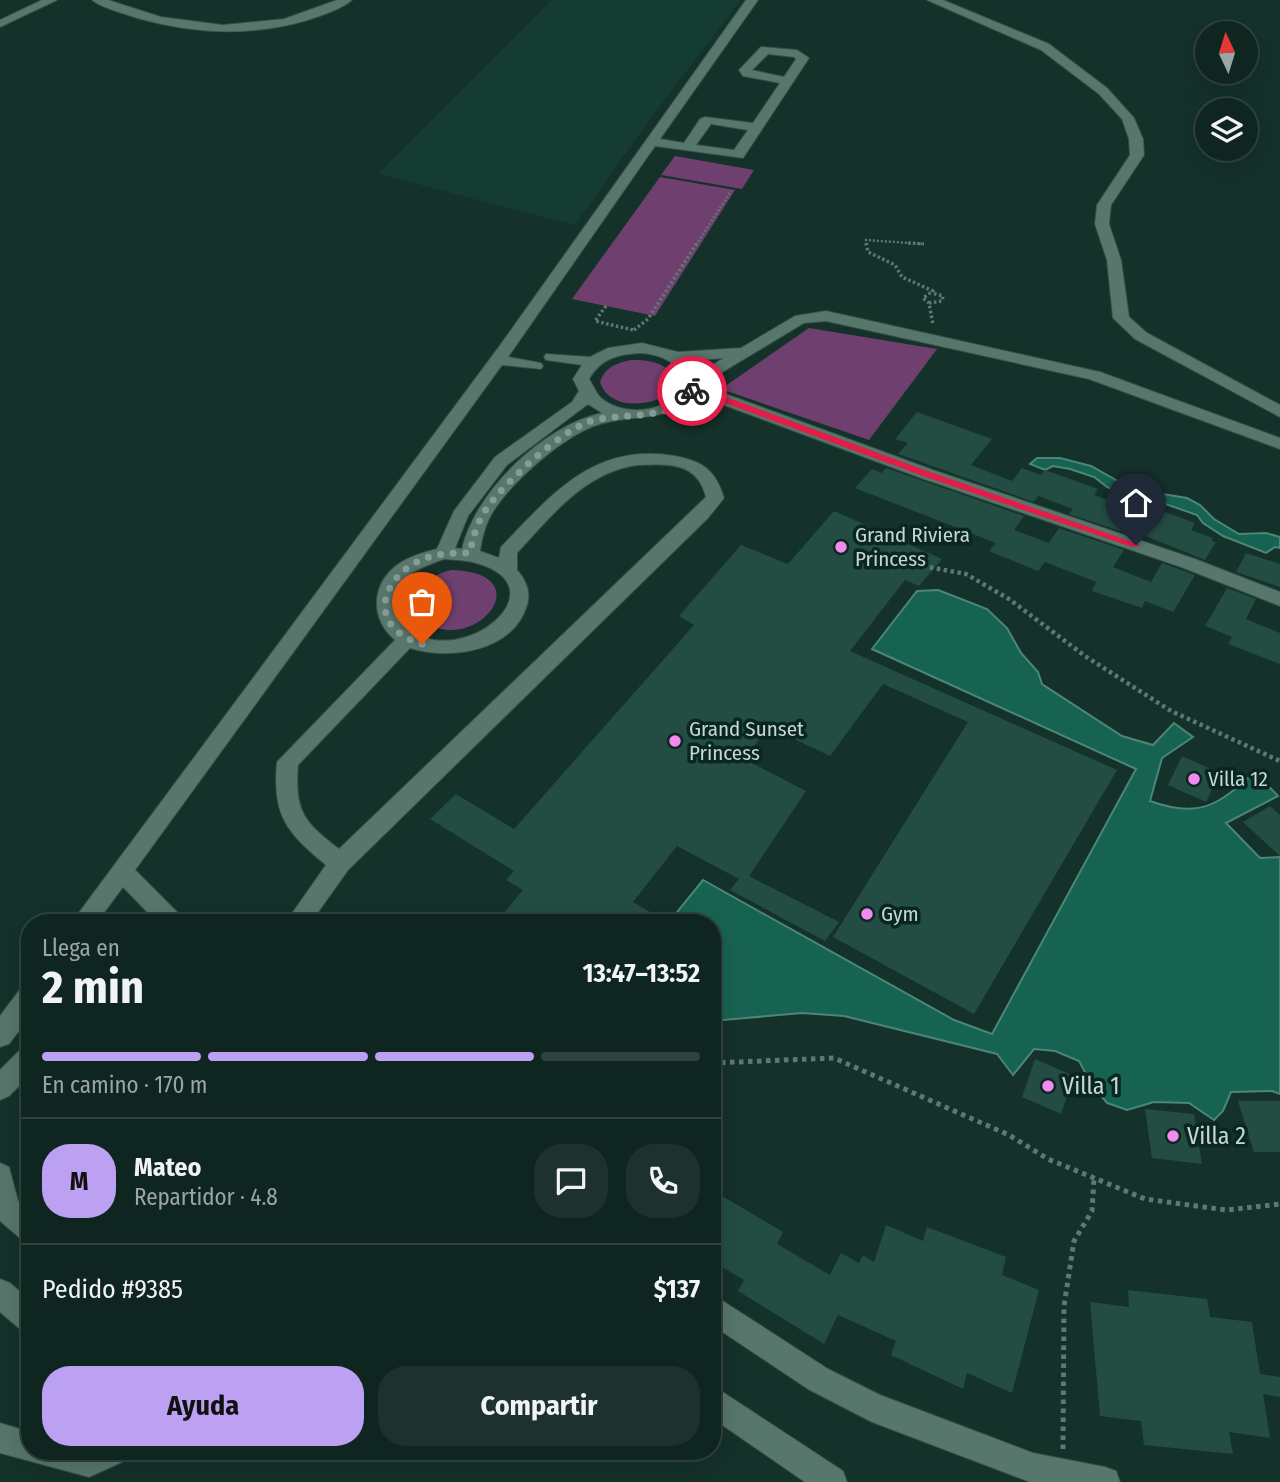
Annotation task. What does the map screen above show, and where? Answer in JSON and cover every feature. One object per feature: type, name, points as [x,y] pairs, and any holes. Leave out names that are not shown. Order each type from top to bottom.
[{"type":"street","points":[[0,24],[51,0]]},
{"type":"street","points":[[98,0],[166,24],[205,30],[293,22],[323,12],[346,0]]},
{"type":"street","points":[[90,914],[503,353],[752,0]]},
{"type":"street","points":[[933,0],[1045,47],[1103,91],[1129,118],[1136,139],[1137,155],[1114,186],[1104,205],[1102,224],[1114,260],[1121,318],[1141,335],[1280,412]]},
{"type":"street","points":[[687,148],[705,122],[710,120],[719,137],[738,155],[788,81]]},
{"type":"street","points":[[652,142],[687,148],[756,127]]},
{"type":"street","points":[[694,385],[743,351],[800,318],[826,316],[1094,375],[1280,444]]},
{"type":"street","points":[[444,553],[460,515],[501,461],[579,405],[588,365],[604,355],[633,348],[654,349],[677,357],[691,369],[694,385],[690,395],[677,406],[658,413],[627,414],[588,422],[561,438],[504,487],[480,520],[470,553]]},
{"type":"street","points":[[677,357],[743,351]]},
{"type":"street","points":[[503,353],[544,362],[593,362]]},
{"type":"street","points":[[544,362],[583,387],[601,407],[627,414]]},
{"type":"street","points":[[694,385],[927,474],[1188,563],[1280,599]]},
{"type":"street","points":[[304,914],[340,863],[702,514],[715,498],[711,481],[702,471],[678,461],[627,461],[600,468],[580,482],[508,551],[508,569]]},
{"type":"street","points":[[444,553],[470,553],[491,559],[508,569],[519,585],[520,602],[513,618],[498,632],[465,646],[441,648],[408,638],[389,622],[383,606],[389,584],[403,570],[422,559],[444,553]]},
{"type":"street","points":[[340,863],[298,829],[287,807],[285,785],[288,762],[408,638]]},
{"type":"street","points":[[121,871],[164,914]]},
{"type":"street","points":[[3,1026],[21,1006]]},
{"type":"street","points":[[0,1088],[21,1066]]},
{"type":"street","points":[[0,1176],[3,1210],[21,1221]]},
{"type":"street","points":[[0,1293],[21,1311]]},
{"type":"street","points":[[721,1314],[818,1379],[872,1407],[1033,1468],[1105,1482]]},
{"type":"street","points":[[721,1406],[832,1482]]},
{"type":"path","points":[[633,348],[634,330],[648,319],[731,191]]},
{"type":"path","points":[[924,244],[866,240],[868,252],[895,265],[902,277],[933,291],[923,298],[929,303],[936,340]]},
{"type":"path","points":[[929,303],[943,300],[943,296],[930,293]]},
{"type":"path","points":[[606,306],[595,321],[634,330]]},
{"type":"path","points":[[922,566],[966,574],[1009,599],[1075,649],[1171,711],[1280,761]]},
{"type":"path","points":[[721,1063],[834,1058],[1009,1135],[1048,1158],[1094,1179],[1145,1199],[1226,1210],[1280,1204]]},
{"type":"path","points":[[1063,1474],[1064,1306],[1074,1241],[1092,1211],[1094,1179]]},
{"type":"shaded area","points":[[551,0],[741,0],[650,119],[575,225],[378,174]]},
{"type":"shaded area","points":[[675,156],[754,170],[742,189],[661,175]]},
{"type":"shaded area","points":[[660,177],[735,190],[655,316],[572,299]]},
{"type":"shaded area","points":[[809,328],[937,349],[869,440],[721,389]]},
{"type":"shaded area","points":[[631,360],[651,362],[672,373],[676,379],[671,392],[643,403],[632,404],[612,398],[600,382],[602,377],[612,366]]},
{"type":"shaded area","points":[[1037,458],[1060,458],[1091,466],[1132,489],[1187,498],[1239,534],[1266,533],[1280,537],[1280,548],[1275,547],[1266,553],[1223,536],[1203,523],[1197,515],[1157,501],[1139,503],[1107,487],[1094,477],[1070,469],[1053,466],[1045,470],[1030,464]]},
{"type":"shaded area","points":[[451,570],[478,574],[492,583],[497,596],[492,609],[481,620],[464,628],[445,630],[425,623],[410,607],[415,591],[422,584]]},
{"type":"shaded area","points":[[938,590],[987,609],[1007,628],[1021,653],[1038,672],[1042,684],[1122,736],[1153,745],[1174,723],[1193,737],[1162,758],[1150,801],[1182,809],[1207,806],[1230,793],[1255,772],[1278,796],[1226,823],[1260,858],[1280,857],[1280,1094],[1272,1091],[1231,1092],[1223,1111],[1214,1120],[1189,1103],[1154,1102],[1127,1110],[1107,1103],[1092,1085],[1079,1061],[1055,1051],[1034,1049],[1013,1075],[997,1054],[844,1016],[802,1013],[721,1020],[721,914],[675,914],[703,880],[954,1020],[992,1034],[1136,769],[872,649],[917,591]]},
{"type":"building","points":[[917,412],[992,439],[971,465],[1012,481],[1022,468],[1041,475],[1045,470],[1098,489],[1094,495],[1142,512],[1146,505],[1195,523],[1191,530],[1213,538],[1212,541],[1216,542],[1205,560],[1138,533],[1135,536],[1069,514],[1073,509],[1038,496],[1034,502],[898,454],[908,443],[895,439]]},
{"type":"building","points":[[886,468],[1024,516],[1014,530],[1049,543],[1059,528],[1124,550],[1113,567],[1151,582],[1162,563],[1195,575],[1173,612],[1145,601],[1142,608],[1092,591],[1096,582],[1045,562],[1038,571],[989,551],[996,543],[855,488],[872,469],[882,473]]},
{"type":"building","name":"Grand Sunset Princess","points":[[834,511],[942,559],[919,586],[905,580],[850,651],[1117,770],[974,1014],[833,937],[968,722],[883,684],[830,756],[769,727],[744,759],[806,791],[749,876],[839,922],[825,941],[730,890],[739,879],[677,846],[633,902],[653,914],[503,914],[523,890],[506,880],[514,871],[430,819],[456,794],[514,829],[694,625],[679,616],[741,545],[788,564]]},
{"type":"building","points":[[1246,553],[1280,564],[1280,587],[1236,572]]},
{"type":"building","points":[[1227,588],[1256,599],[1246,619],[1280,633],[1280,664],[1228,644],[1232,637],[1205,626]]},
{"type":"building","name":"Villa 12","points":[[1182,756],[1220,773],[1206,802],[1168,785]]},
{"type":"building","points":[[1270,806],[1280,815],[1280,856],[1243,822]]},
{"type":"building","name":"Villa 1","points":[[1035,1059],[1074,1076],[1061,1114],[1022,1097]]},
{"type":"building","points":[[1238,1101],[1280,1101],[1280,1152],[1254,1152]]},
{"type":"building","name":"Villa 2","points":[[1145,1109],[1194,1114],[1202,1164],[1152,1158]]},
{"type":"building","points":[[721,1195],[783,1232],[777,1244],[830,1275],[841,1253],[859,1263],[863,1255],[874,1262],[886,1225],[923,1241],[927,1227],[1006,1257],[1002,1275],[1039,1290],[1012,1393],[967,1373],[963,1389],[891,1355],[896,1341],[838,1315],[824,1344],[738,1291],[744,1280],[721,1266]]},
{"type":"building","points":[[1128,1290],[1207,1299],[1210,1317],[1252,1322],[1260,1374],[1280,1377],[1280,1397],[1263,1394],[1270,1438],[1229,1432],[1233,1454],[1144,1445],[1141,1421],[1100,1416],[1090,1302],[1129,1307]]},
{"type":"way so far","points":[[422,644],[402,636],[389,622],[383,606],[389,584],[403,570],[422,559],[444,553],[470,553],[475,530],[485,510],[504,487],[561,438],[588,422],[627,414],[658,413],[677,406],[692,391]]},
{"type":"place","name":"Grand Riviera Princess","points":[[841,547]]},
{"type":"place","name":"Grand Sunset Princess","points":[[675,741]]},
{"type":"place","name":"Villa 12","points":[[1194,779]]},
{"type":"place","name":"Gym","points":[[867,914]]},
{"type":"place","name":"Villa 1","points":[[1048,1086]]},
{"type":"place","name":"Villa 2","points":[[1173,1136]]},
{"type":"route","points":[[692,391],[693,388],[927,474],[1136,545]]}]
